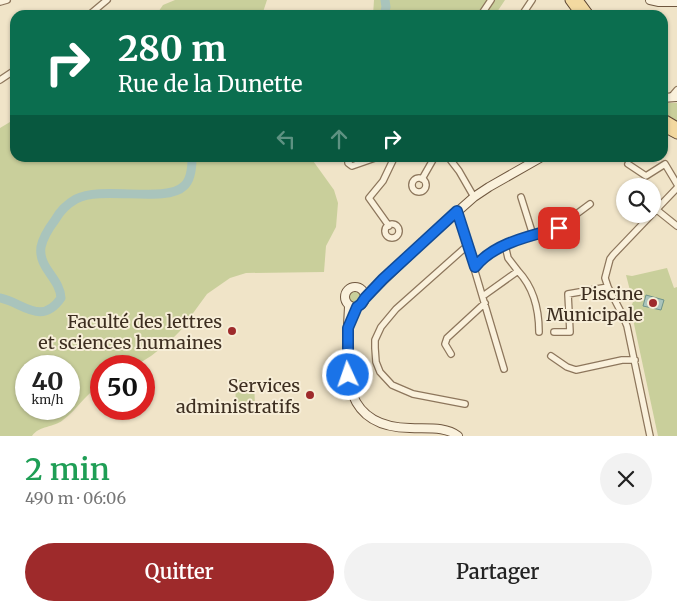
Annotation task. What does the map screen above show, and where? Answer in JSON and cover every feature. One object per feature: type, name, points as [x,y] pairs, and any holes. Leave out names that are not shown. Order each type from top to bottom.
[{"type":"main road","points":[[650,0],[677,2]]},
{"type":"main road","points":[[574,1],[584,10]]},
{"type":"main road","points":[[353,306],[363,303],[364,294],[457,211],[489,187],[533,162]]},
{"type":"main road","points":[[353,306],[345,299],[347,290],[355,287],[364,294]]},
{"type":"main road","points":[[353,306],[348,328],[347,354],[349,382],[356,404],[375,422],[387,426],[396,428],[443,429],[458,436]]},
{"type":"street","points":[[0,2],[7,0]]},
{"type":"street","points":[[96,10],[108,0]]},
{"type":"street","points":[[348,162],[352,166],[364,162]]},
{"type":"street","points":[[389,226],[369,198],[383,182],[392,162]]},
{"type":"street","points":[[422,179],[432,162]]},
{"type":"street","points":[[453,162],[474,198]]},
{"type":"street","points":[[628,164],[646,176],[665,164],[677,184]]},
{"type":"street","points":[[661,206],[677,188]]},
{"type":"street","points":[[521,197],[533,235]]},
{"type":"street","points":[[475,267],[481,260],[505,245],[559,228],[590,204]]},
{"type":"street","points":[[457,211],[504,369]]},
{"type":"street","points":[[661,213],[677,226]]},
{"type":"street","points":[[645,223],[610,260],[605,278],[622,312],[635,360],[650,436]]},
{"type":"street","points":[[465,404],[413,394],[392,386],[380,372],[376,362],[375,348],[381,327],[396,310],[468,245]]},
{"type":"street","points":[[505,245],[508,258],[529,284],[539,313],[539,332]]},
{"type":"street","points":[[483,296],[518,271]]},
{"type":"street","points":[[554,332],[570,332],[568,294],[608,287]]},
{"type":"street","points":[[450,354],[445,344],[447,338],[485,303]]},
{"type":"street","points":[[550,356],[567,367],[576,370],[622,360],[635,360]]},
{"type":"green space","points":[[175,0],[267,0],[264,10],[160,10],[163,5]]},
{"type":"green space","points":[[374,0],[505,0],[498,10],[373,10]]},
{"type":"green space","points":[[668,103],[677,103],[677,121],[668,115]]},
{"type":"green space","points":[[10,122],[10,162],[314,162],[334,190],[338,203],[336,227],[326,246],[324,272],[246,273],[230,278],[207,294],[180,331],[152,355],[90,355],[90,394],[80,404],[80,355],[15,355],[15,420],[63,420],[35,432],[32,436],[0,436],[0,128]]},
{"type":"green space","points":[[667,268],[674,288],[677,287],[677,436],[658,436],[633,319],[629,311],[633,302],[626,275],[632,276]]},
{"type":"green space","points":[[352,289],[358,289],[363,294],[361,303],[352,305],[347,300],[347,294]]},
{"type":"green space","points":[[235,380],[254,380],[255,406],[236,406]]},
{"type":"water","name":"Piscine Municipale","points":[[646,295],[664,300],[661,310],[643,306]]},
{"type":"waterway","points":[[385,0],[385,10]]},
{"type":"waterway","points":[[0,298],[39,312],[46,311],[54,306],[61,298],[60,291],[43,261],[41,247],[48,229],[64,208],[76,199],[87,195],[163,194],[175,191],[184,186],[190,177],[192,162]]},
{"type":"place","name":"Piscine Municipale","points":[[653,303]]},
{"type":"place","name":"Faculté des lettres et sciences humaines","points":[[232,331]]},
{"type":"place","name":"Services administratifs","points":[[310,395]]},
{"type":"route","points":[[348,375],[348,328],[357,307],[363,303],[365,298],[383,279],[457,211],[475,267],[481,260],[497,249],[533,235],[559,228]]}]
